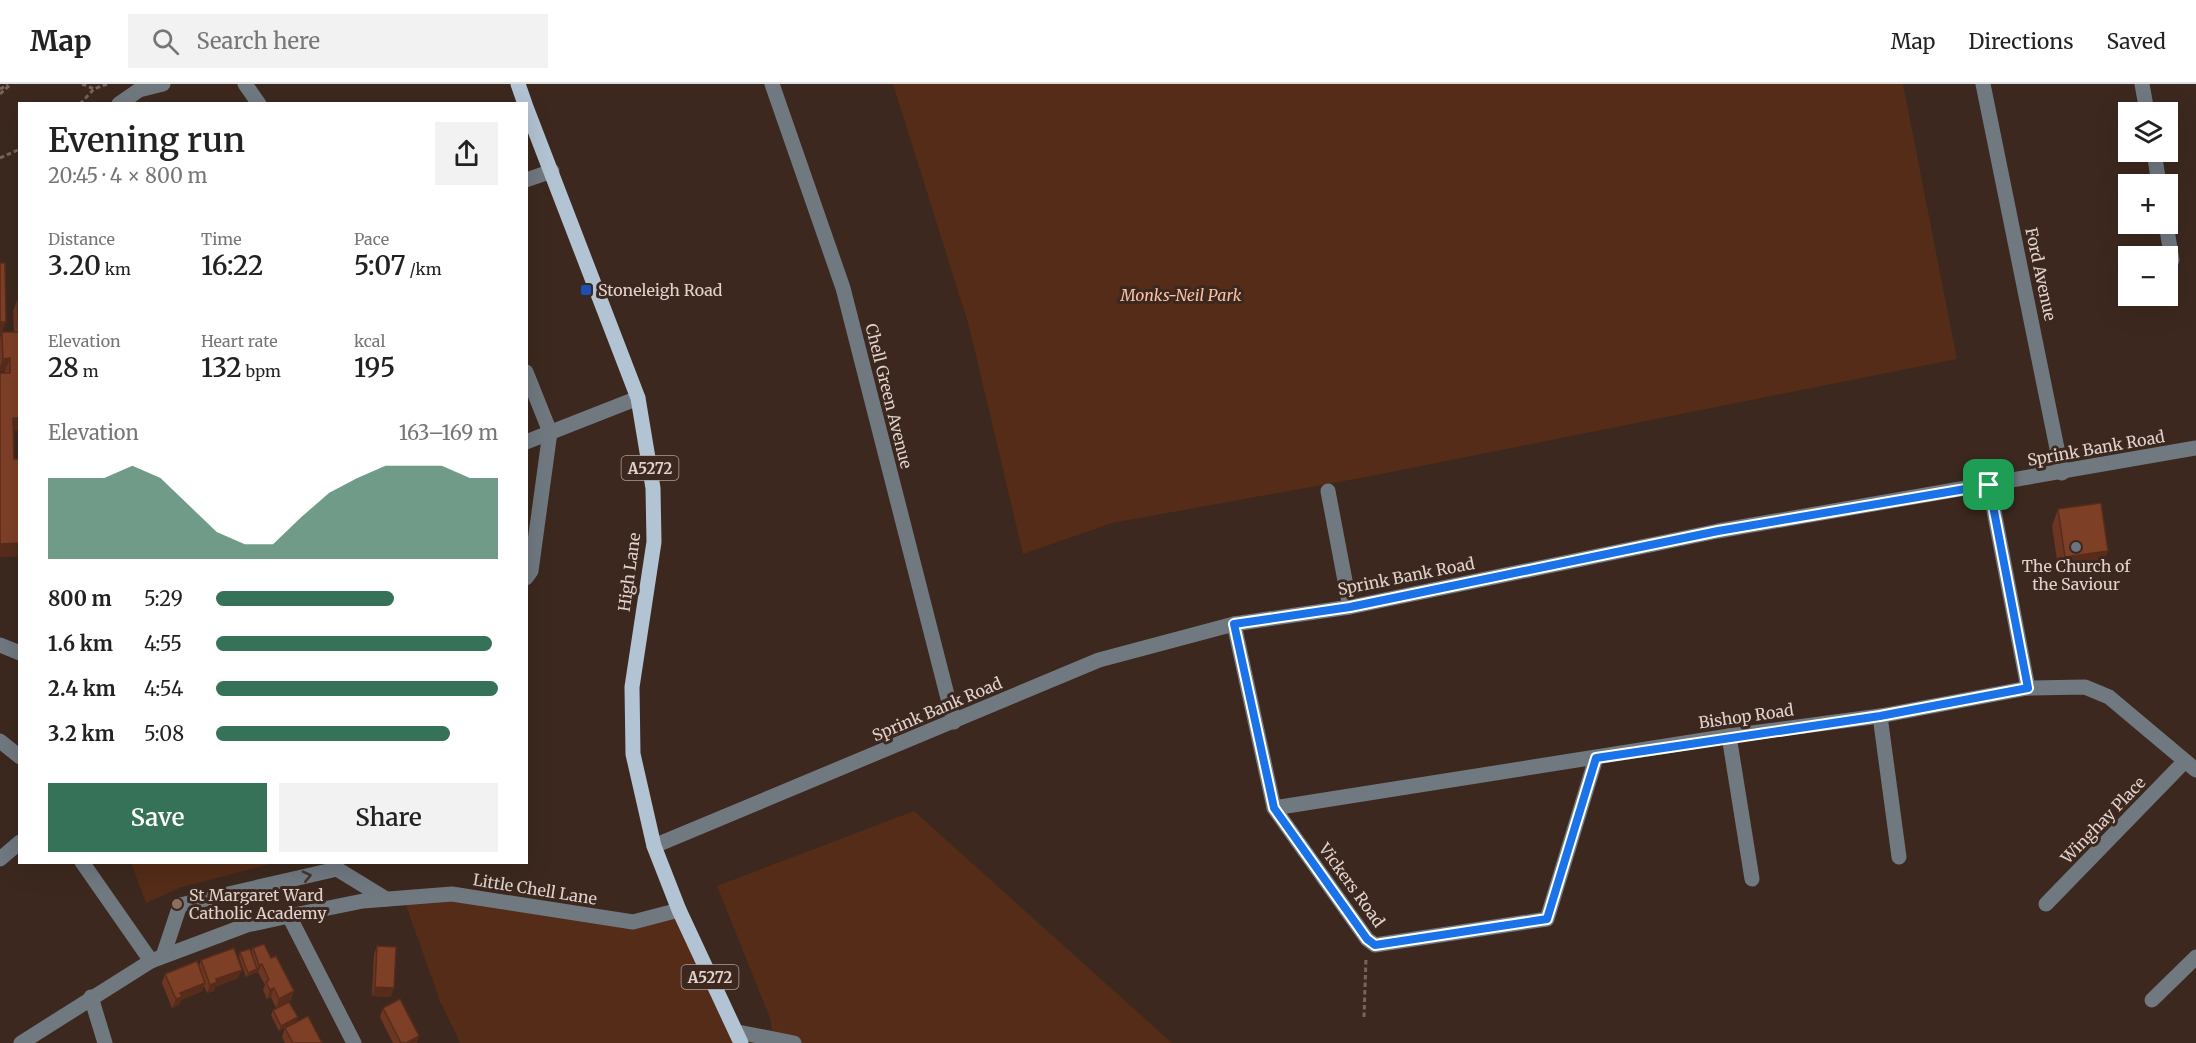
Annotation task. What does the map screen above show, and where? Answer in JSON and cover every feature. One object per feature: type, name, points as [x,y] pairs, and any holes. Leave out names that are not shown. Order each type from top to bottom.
[{"type":"main road","name":"High Lane","points":[[518,84],[525,102]]},
{"type":"main road","name":"High Lane","points":[[528,110],[638,398],[653,488],[654,542],[636,646],[631,718],[633,754],[654,846],[679,910],[740,1037]]},
{"type":"street","points":[[122,102],[139,90],[163,84]]},
{"type":"street","points":[[245,84],[258,102]]},
{"type":"street","name":"Chell Green Avenue","points":[[772,84],[843,288],[954,722]]},
{"type":"street","name":"Ford Avenue","points":[[1983,84],[2062,473]]},
{"type":"street","points":[[2142,84],[2145,102]]},
{"type":"street","points":[[528,179],[552,171]]},
{"type":"street","points":[[528,377],[550,432],[531,571],[528,575]]},
{"type":"street","points":[[528,441],[638,398]]},
{"type":"street","name":"Sprink Bank Road","points":[[654,846],[1099,660],[1234,624],[1350,607],[1718,531],[2196,448]]},
{"type":"street","points":[[1989,485],[2028,688]]},
{"type":"street","points":[[1328,491],[1350,607]]},
{"type":"street","name":"Vickers Road","points":[[1234,624],[1274,808],[1367,939],[1375,945],[1547,919],[1596,758]]},
{"type":"street","points":[[0,645],[18,652]]},
{"type":"street","name":"Bishop Road","points":[[1274,808],[1729,736],[1880,716],[2028,688],[2085,687],[2109,697],[2191,765]]},
{"type":"street","points":[[1880,716],[1899,857]]},
{"type":"street","points":[[1729,736],[1752,879]]},
{"type":"street","points":[[0,741],[18,755]]},
{"type":"street","name":"Winghay Place","points":[[2046,904],[2191,765]]},
{"type":"street","points":[[0,859],[18,844]]},
{"type":"street","points":[[84,864],[157,959],[180,905],[336,869],[386,899]]},
{"type":"street","name":"Little Chell Lane","points":[[21,1043],[91,997],[157,959],[247,925],[289,916],[386,899],[452,894],[633,922],[679,910]]},
{"type":"street","points":[[289,916],[354,1043]]},
{"type":"street","points":[[2152,1000],[2196,957]]},
{"type":"street","points":[[91,997],[105,1043]]},
{"type":"street","points":[[740,1037],[794,1043]]},
{"type":"path","points":[[0,89],[10,84]]},
{"type":"path","points":[[0,94],[10,84]]},
{"type":"path","points":[[82,84],[94,89]]},
{"type":"path","points":[[82,102],[94,89],[107,84]]},
{"type":"path","points":[[0,158],[18,150]]},
{"type":"path","points":[[1364,1017],[1367,939]]},
{"type":"green space","name":"Monks-Neil Park","points":[[893,84],[1903,84],[1957,359],[1366,477],[1112,523],[1023,554],[969,326]]},
{"type":"green space","points":[[914,811],[1172,1043],[774,1043],[770,1018],[717,886]]},
{"type":"green space","points":[[132,864],[270,864],[182,887],[146,903]]},
{"type":"green space","points":[[452,894],[604,918],[679,910],[741,1043],[460,1043],[440,1001],[403,897]]},
{"type":"building","points":[[0,263],[5,263],[6,322],[0,322]]},
{"type":"building","points":[[2,332],[18,332],[18,418],[13,418],[14,459],[18,459],[18,543],[0,544],[0,373],[10,373],[10,358],[3,359]]},
{"type":"building","points":[[2101,503],[2108,551],[2065,557],[2058,509]]},
{"type":"building","points":[[264,944],[271,958],[276,956],[294,991],[279,999],[274,988],[270,990],[266,982],[269,980],[262,964],[259,965],[253,948]]},
{"type":"building","points":[[377,946],[396,947],[394,988],[375,987]]},
{"type":"building","points":[[234,948],[242,970],[216,979],[217,982],[210,985],[201,960]]},
{"type":"building","points":[[250,949],[257,969],[248,973],[240,952]]},
{"type":"building","points":[[197,961],[205,983],[180,993],[182,997],[176,999],[165,974]]},
{"type":"building","points":[[400,999],[419,1036],[406,1043],[401,1043],[383,1008]]},
{"type":"building","points":[[289,1002],[298,1017],[281,1026],[273,1010]]},
{"type":"building","points":[[308,1016],[322,1043],[293,1043],[285,1028]]},
{"type":"place","name":"Stoneleigh Road","points":[[586,290]]},
{"type":"place","name":"The Church of the Saviour","points":[[2076,547]]},
{"type":"place","name":"St Margaret Ward Catholic Academy","points":[[177,904]]},
{"type":"route","points":[[1989,485],[2028,688],[1880,716],[1729,736],[1596,758],[1547,919],[1375,945],[1367,939],[1274,808],[1234,624],[1350,607],[1718,531],[1989,485]]}]
